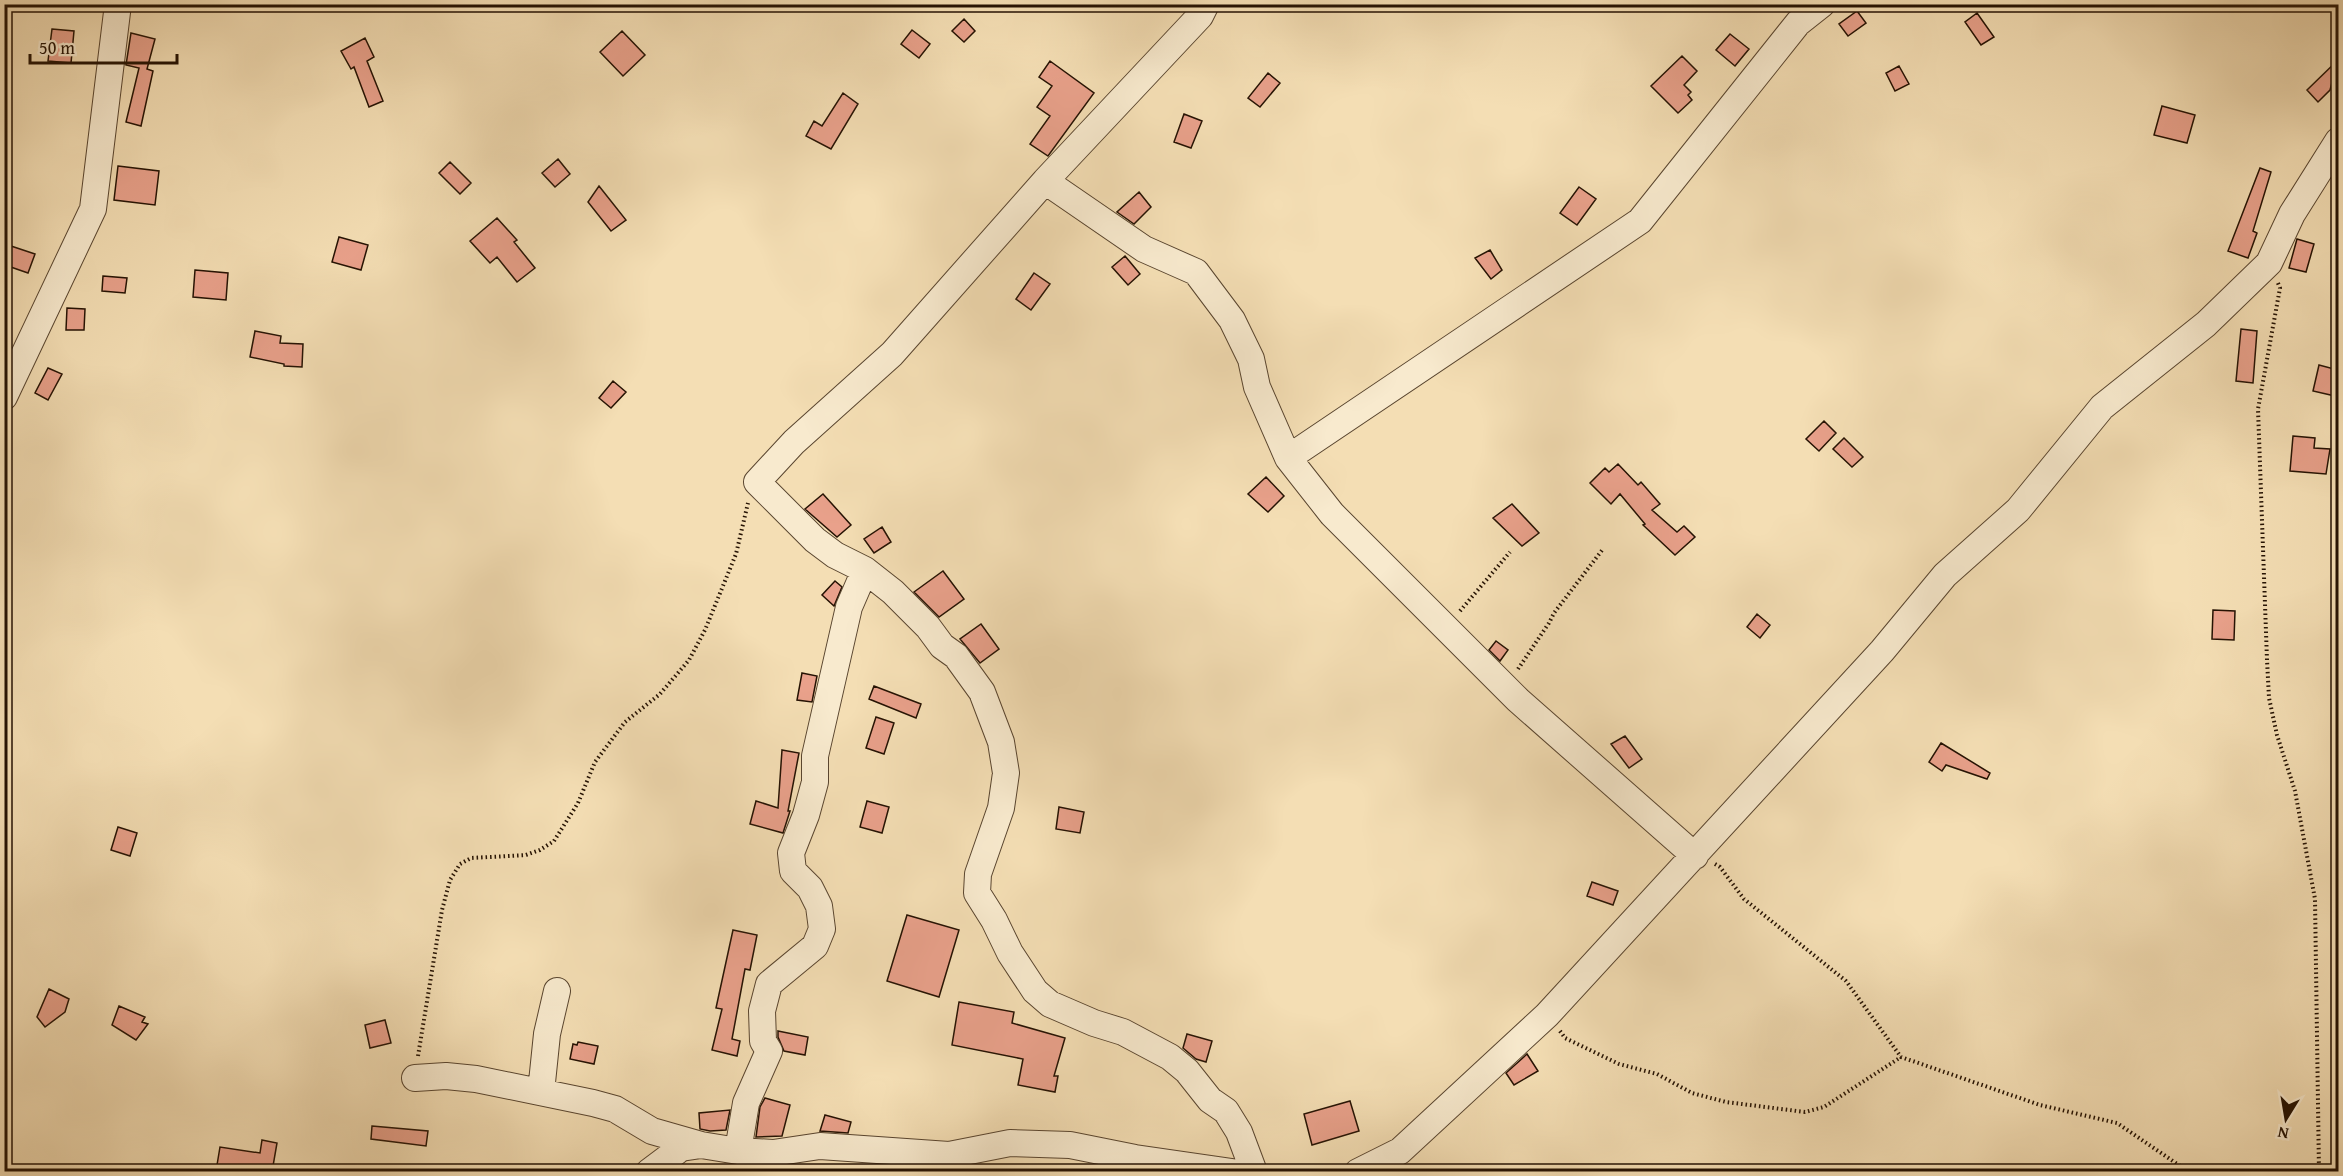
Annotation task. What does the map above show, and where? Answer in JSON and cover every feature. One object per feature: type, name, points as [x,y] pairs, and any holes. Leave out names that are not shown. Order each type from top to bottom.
[{"type":"street","points":[[4,397],[93,209],[118,4]]},
{"type":"street","points":[[1206,4],[1200,16],[1045,181],[892,354],[794,442],[757,482],[815,540],[835,555],[865,570],[893,592],[928,627],[942,646],[956,656],[982,692],[1001,742],[1006,773],[1001,808],[978,874],[977,893],[994,920],[1010,953],[1035,991],[1050,1004],[1094,1023],[1123,1032],[1170,1057],[1187,1071],[1210,1100],[1227,1111],[1234,1122],[1254,1172]]},
{"type":"street","points":[[1288,458],[1640,221],[1798,23],[1822,4]]},
{"type":"street","points":[[1358,1172],[1400,1151],[1547,1015],[1882,651],[1945,575],[2018,510],[2102,407],[2206,324],[2269,263],[2292,214],[2338,141]]},
{"type":"street","points":[[1045,181],[1144,249],[1196,272],[1232,320],[1251,359],[1257,387],[1288,458],[1332,514],[1505,687],[1695,856]]},
{"type":"street","points":[[738,1151],[746,1103],[768,1052],[763,1041],[762,1011],[769,984],[815,946],[822,929],[819,906],[810,888],[794,871],[791,853],[813,790],[815,756],[849,607],[865,570]]},
{"type":"street","points":[[541,1092],[547,1034],[557,992]]},
{"type":"street","points":[[415,1078],[446,1076],[476,1079],[541,1092],[615,1109],[652,1131],[701,1145],[738,1151],[773,1154],[820,1146],[949,1155],[1010,1143],[1070,1145],[1134,1158],[1232,1172]]},
{"type":"street","points":[[649,1172],[681,1148],[701,1145]]},
{"type":"path","points":[[2269,263],[2280,288],[2258,409],[2269,688],[2277,735],[2295,791],[2315,899],[2319,1172]]},
{"type":"path","points":[[415,1078],[442,910],[450,880],[460,864],[471,858],[526,855],[554,841],[578,803],[595,762],[624,722],[670,684],[689,660],[705,630],[741,540],[749,496],[757,482]]},
{"type":"path","points":[[1505,687],[1550,623],[1554,613],[1603,549]]},
{"type":"path","points":[[1446,628],[1510,552]]},
{"type":"path","points":[[1695,856],[1720,867],[1744,899],[1846,981],[1900,1057],[2040,1105],[2117,1123],[2189,1172]]},
{"type":"path","points":[[1547,1015],[1565,1038],[1619,1064],[1657,1074],[1692,1093],[1726,1102],[1780,1110],[1805,1112],[1824,1107],[1900,1057]]},
{"type":"building","points":[[1857,11],[1866,23],[1848,36],[1839,24]]},
{"type":"building","points":[[1977,13],[1994,37],[1981,45],[1965,22]]},
{"type":"building","points":[[964,19],[975,31],[964,42],[952,31]]},
{"type":"building","points":[[52,29],[74,31],[71,63],[48,61]]},
{"type":"building","points":[[912,30],[930,44],[919,58],[901,44]]},
{"type":"building","points":[[622,31],[645,55],[623,76],[600,52]]},
{"type":"building","points":[[131,33],[155,39],[147,69],[153,71],[141,126],[126,122],[139,68],[126,65]]},
{"type":"building","points":[[1730,34],[1749,49],[1735,66],[1716,50]]},
{"type":"building","points":[[365,38],[374,57],[367,61],[383,101],[369,107],[354,67],[351,69],[341,51]]},
{"type":"building","points":[[1682,56],[1697,71],[1684,85],[1691,92],[1688,95],[1692,100],[1678,113],[1651,86]]},
{"type":"building","points":[[2338,60],[2330,90],[2318,102],[2307,90]]},
{"type":"building","points":[[1050,61],[1094,93],[1048,156],[1030,144],[1050,116],[1037,107],[1052,86],[1039,77]]},
{"type":"building","points":[[1899,66],[1909,84],[1895,91],[1886,73]]},
{"type":"building","points":[[1268,73],[1280,83],[1260,107],[1248,98]]},
{"type":"building","points":[[843,93],[858,104],[831,149],[806,136],[814,121],[822,126]]},
{"type":"building","points":[[2162,106],[2195,115],[2187,143],[2154,135]]},
{"type":"building","points":[[1184,114],[1202,121],[1191,148],[1174,142]]},
{"type":"building","points":[[558,159],[570,174],[555,187],[542,173]]},
{"type":"building","points":[[450,162],[471,183],[460,194],[439,173]]},
{"type":"building","points":[[118,166],[159,171],[155,205],[114,200]]},
{"type":"building","points":[[2260,168],[2271,172],[2253,231],[2257,233],[2248,258],[2228,251]]},
{"type":"building","points":[[599,186],[626,220],[611,231],[588,202]]},
{"type":"building","points":[[1579,187],[1596,199],[1577,225],[1560,213]]},
{"type":"building","points":[[1139,192],[1151,207],[1134,224],[1117,212]]},
{"type":"building","points":[[497,218],[517,240],[514,242],[535,268],[517,282],[497,257],[490,263],[470,241]]},
{"type":"building","points":[[339,237],[368,245],[361,270],[332,262]]},
{"type":"building","points":[[2297,239],[2314,244],[2306,272],[2289,268]]},
{"type":"building","points":[[11,246],[35,254],[28,273],[5,265]]},
{"type":"building","points":[[1490,250],[1502,270],[1491,279],[1475,258]]},
{"type":"building","points":[[1125,256],[1140,274],[1128,285],[1112,267]]},
{"type":"building","points":[[195,270],[228,273],[226,300],[193,297]]},
{"type":"building","points":[[1034,273],[1050,284],[1031,310],[1016,299]]},
{"type":"building","points":[[103,276],[127,278],[125,293],[102,291]]},
{"type":"building","points":[[67,308],[85,309],[84,330],[66,330]]},
{"type":"building","points":[[2241,329],[2257,331],[2253,383],[2236,381]]},
{"type":"building","points":[[255,331],[281,336],[280,343],[303,344],[302,367],[284,366],[284,364],[250,357]]},
{"type":"building","points":[[2319,365],[2338,370],[2335,396],[2313,391]]},
{"type":"building","points":[[48,368],[62,374],[48,400],[35,393]]},
{"type":"building","points":[[613,381],[626,392],[611,408],[599,398]]},
{"type":"building","points":[[1824,421],[1836,433],[1819,451],[1806,439]]},
{"type":"building","points":[[2293,436],[2315,438],[2314,448],[2330,449],[2326,474],[2290,471]]},
{"type":"building","points":[[1844,438],[1863,457],[1852,467],[1833,449]]},
{"type":"building","points":[[1618,464],[1638,485],[1641,482],[1660,504],[1652,510],[1677,532],[1684,526],[1695,537],[1675,555],[1643,525],[1645,524],[1620,494],[1611,504],[1590,483],[1605,468],[1609,472]]},
{"type":"building","points":[[1266,477],[1284,496],[1268,512],[1248,494]]},
{"type":"building","points":[[823,494],[851,525],[837,537],[805,509]]},
{"type":"building","points":[[1512,504],[1539,533],[1522,546],[1493,518]]},
{"type":"building","points":[[882,527],[891,542],[874,553],[864,539]]},
{"type":"building","points":[[943,571],[964,599],[939,617],[914,592]]},
{"type":"building","points":[[835,581],[842,587],[834,606],[822,595]]},
{"type":"building","points":[[2213,610],[2235,611],[2234,640],[2212,639]]},
{"type":"building","points":[[1757,614],[1770,625],[1760,638],[1747,627]]},
{"type":"building","points":[[981,624],[999,649],[980,663],[960,639]]},
{"type":"building","points":[[1496,641],[1508,650],[1500,661],[1489,650]]},
{"type":"building","points":[[802,673],[817,676],[812,702],[797,700]]},
{"type":"building","points":[[874,686],[921,704],[916,718],[869,699]]},
{"type":"building","points":[[876,717],[894,723],[884,754],[866,748]]},
{"type":"building","points":[[1625,736],[1642,759],[1629,768],[1611,744]]},
{"type":"building","points":[[1941,743],[1990,773],[1987,779],[1946,765],[1942,771],[1929,762]]},
{"type":"building","points":[[782,750],[799,753],[788,811],[790,811],[783,833],[750,824],[756,801],[778,808]]},
{"type":"building","points":[[867,801],[889,807],[882,833],[860,827]]},
{"type":"building","points":[[1059,807],[1084,812],[1080,833],[1056,829]]},
{"type":"building","points":[[118,827],[137,833],[130,856],[111,850]]},
{"type":"building","points":[[1592,882],[1618,891],[1613,905],[1587,896]]},
{"type":"building","points":[[907,915],[959,930],[939,997],[887,981]]},
{"type":"building","points":[[733,930],[757,935],[750,970],[745,969],[732,1039],[740,1041],[737,1056],[712,1050],[722,1009],[716,1008]]},
{"type":"building","points":[[49,989],[69,999],[65,1012],[45,1027],[37,1017]]},
{"type":"building","points":[[959,1002],[1014,1012],[1012,1023],[1065,1038],[1054,1076],[1058,1076],[1055,1092],[1018,1085],[1023,1059],[952,1045]]},
{"type":"building","points":[[119,1006],[145,1017],[142,1022],[148,1024],[136,1040],[112,1025]]},
{"type":"building","points":[[385,1020],[391,1043],[370,1048],[365,1025]]},
{"type":"building","points":[[778,1031],[808,1037],[805,1055],[784,1051]]},
{"type":"building","points":[[1187,1034],[1212,1041],[1206,1062],[1196,1059],[1183,1048]]},
{"type":"building","points":[[578,1042],[598,1046],[594,1064],[570,1059],[573,1044],[577,1045]]},
{"type":"building","points":[[1527,1054],[1538,1071],[1514,1085],[1506,1073]]},
{"type":"building","points":[[765,1098],[790,1105],[782,1136],[756,1137],[760,1107]]},
{"type":"building","points":[[1350,1101],[1359,1131],[1312,1145],[1304,1114]]},
{"type":"building","points":[[730,1110],[726,1130],[700,1129],[699,1113]]},
{"type":"building","points":[[825,1115],[851,1122],[848,1133],[820,1131]]},
{"type":"building","points":[[372,1126],[428,1131],[426,1146],[371,1139]]},
{"type":"building","points":[[262,1140],[277,1143],[272,1172],[217,1165],[220,1147],[260,1153]]}]
